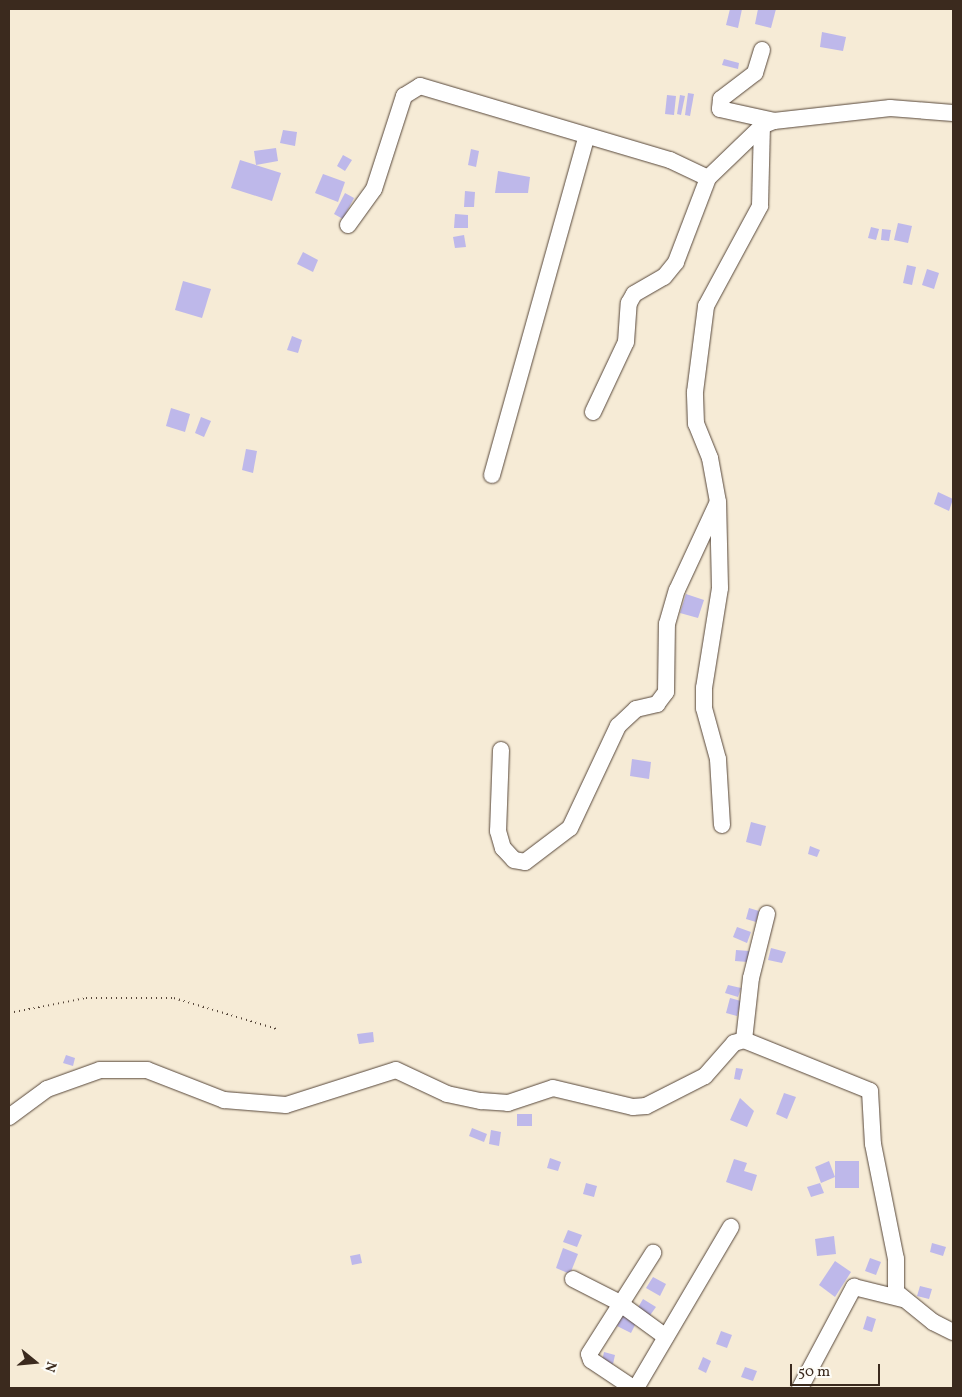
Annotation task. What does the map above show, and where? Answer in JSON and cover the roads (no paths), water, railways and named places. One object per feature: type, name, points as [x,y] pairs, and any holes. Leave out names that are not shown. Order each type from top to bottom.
[{"type":"street","points":[[762,50],[755,73],[721,99],[720,109],[768,123],[890,108],[953,113]]},
{"type":"street","points":[[348,224],[374,189],[386,140],[411,88],[420,86],[586,139],[670,160],[708,178]]},
{"type":"street","points":[[593,412],[626,342],[630,303],[634,294],[664,278],[676,262],[708,178],[768,123]]},
{"type":"street","points":[[722,825],[718,759],[704,708],[704,688],[720,588],[718,502],[710,458],[696,424],[699,338],[706,306],[760,206],[768,123]]},
{"type":"street","points":[[492,475],[586,139]]},
{"type":"street","points":[[501,750],[498,830],[503,848],[514,860],[525,862],[570,828],[618,726],[636,708],[657,704],[666,692],[667,624],[676,590],[718,502]]},
{"type":"street","points":[[744,1040],[750,978],[767,914]]},
{"type":"street","points":[[9,1117],[47,1089],[100,1070],[147,1070],[224,1100],[286,1105],[396,1070],[447,1094],[481,1102],[508,1103],[553,1088],[633,1107],[646,1106],[705,1076],[734,1043],[744,1040],[870,1091],[873,1144],[896,1259],[894,1279],[903,1299]]},
{"type":"street","points":[[652,1253],[618,1302],[590,1354],[591,1360],[635,1388],[731,1227]]},
{"type":"street","points":[[573,1279],[618,1302],[666,1337]]},
{"type":"street","points":[[800,1388],[854,1287],[903,1299],[953,1332]]}]
